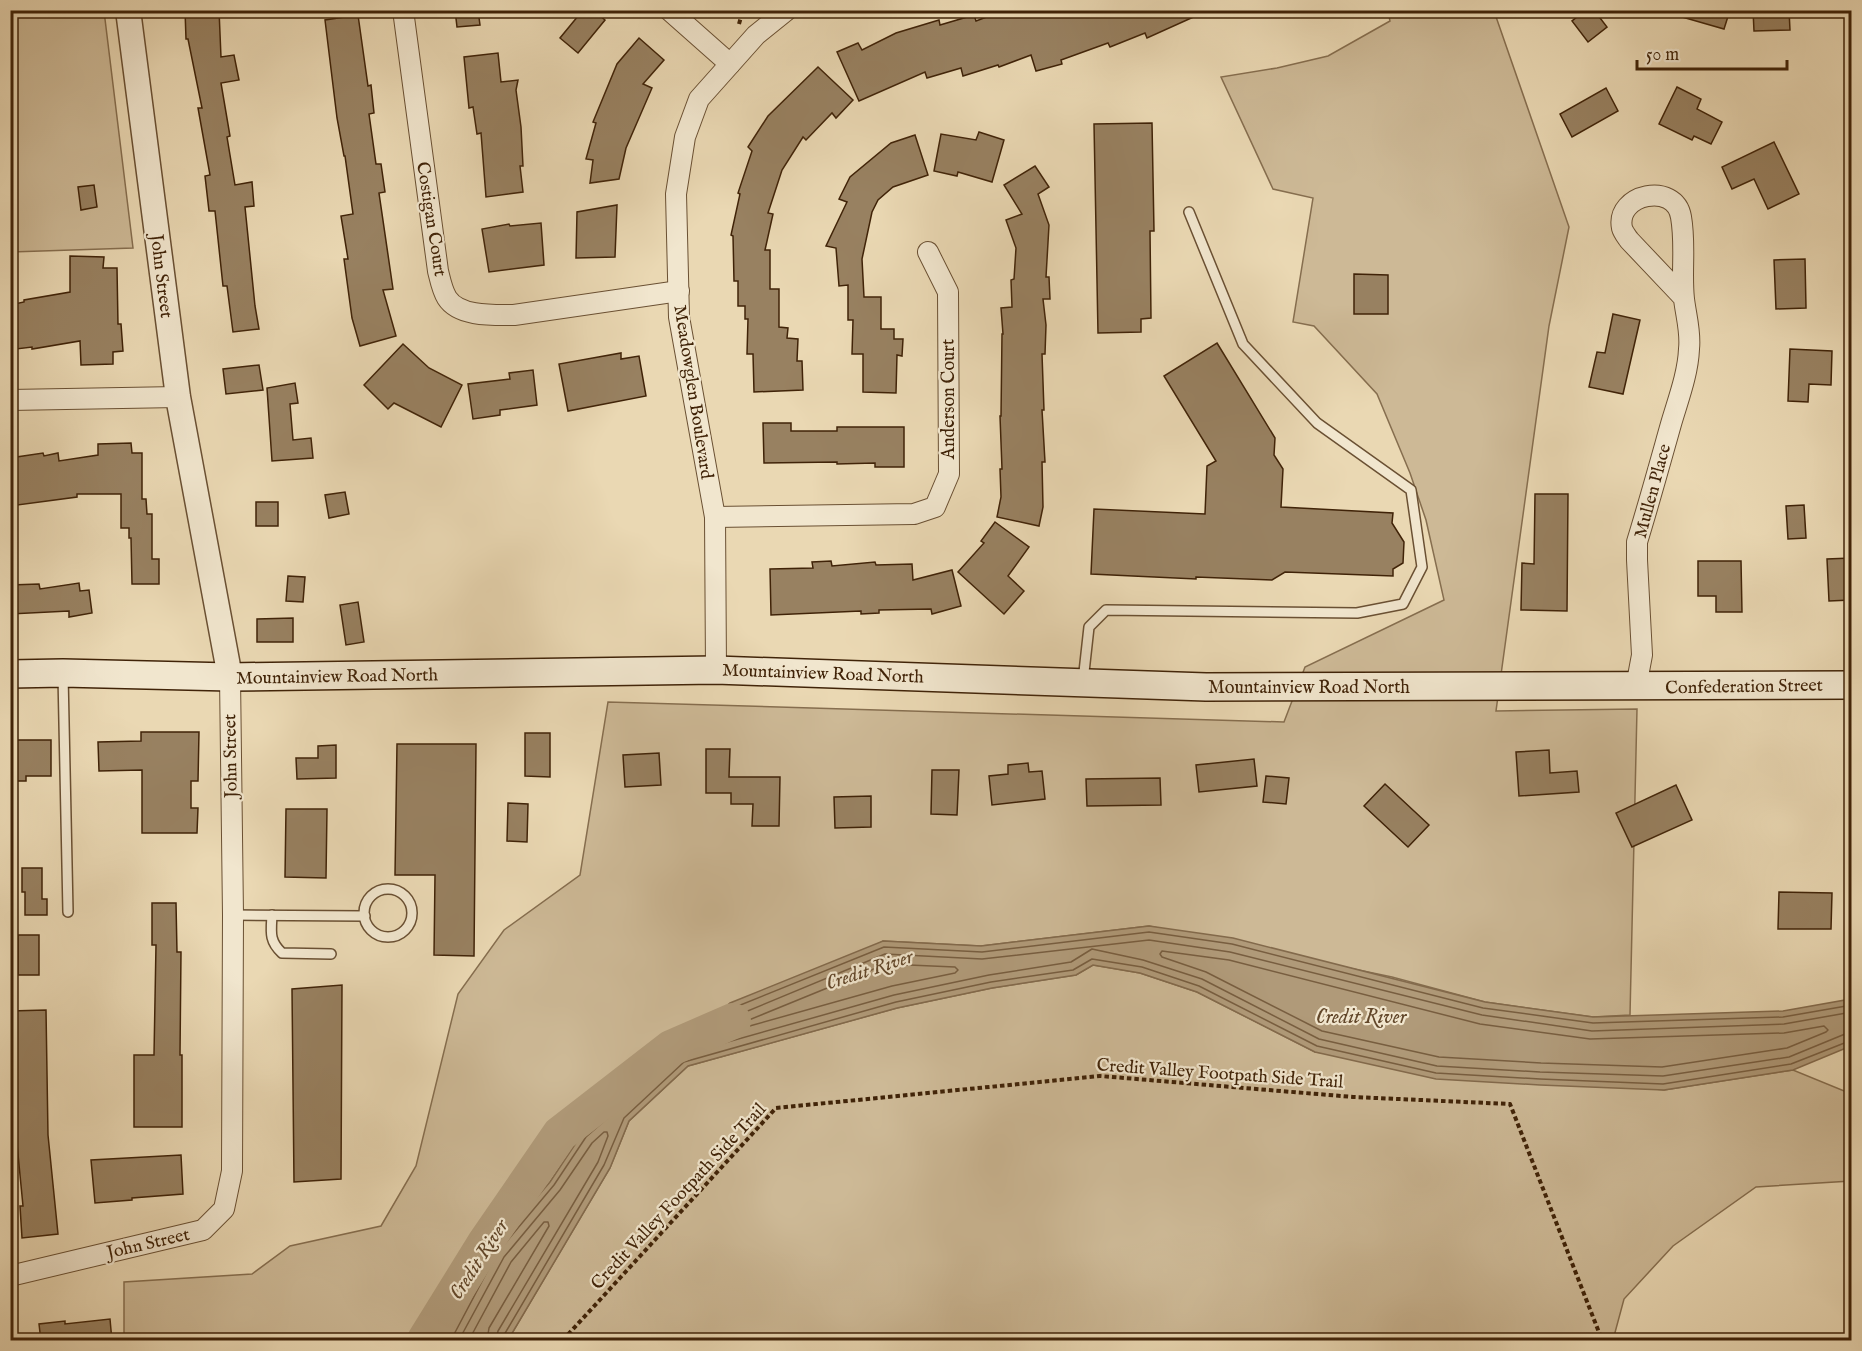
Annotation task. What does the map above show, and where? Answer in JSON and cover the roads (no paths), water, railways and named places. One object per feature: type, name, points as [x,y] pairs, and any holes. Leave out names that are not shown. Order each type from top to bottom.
[{"type":"main road","name":"Mountainview Road North","points":[[10,674],[230,677],[716,670],[1206,687],[1636,687]]},
{"type":"main road","name":"Confederation Street","points":[[1636,687],[1851,685]]},
{"type":"street","name":"John Street","points":[[10,1276],[203,1230],[224,1209],[232,1171],[230,677],[178,397],[128,10]]},
{"type":"street","name":"Costigan Court","points":[[403,10],[438,270],[447,299],[464,311],[488,315],[514,315],[679,291]]},
{"type":"street","points":[[669,10],[730,64]]},
{"type":"street","name":"Meadowglen Boulevard","points":[[716,670],[716,517],[679,317],[676,194],[685,137],[699,99],[756,35],[787,10]]},
{"type":"street","name":"Mullen Place","points":[[1636,687],[1642,655],[1637,542],[1685,374],[1689,349],[1680,213],[1674,202],[1664,196],[1652,194],[1639,198],[1629,205],[1623,216],[1622,229],[1629,240],[1684,298]]},
{"type":"street","name":"Anderson Court","points":[[716,517],[914,514],[935,507],[949,474],[948,292],[928,252]]},
{"type":"street","points":[[10,400],[178,397]]},
{"type":"lane","points":[[1083,683],[1089,627],[1106,610],[1357,613],[1403,604],[1422,567],[1411,490],[1317,423],[1243,344],[1190,212]]},
{"type":"lane","points":[[63,673],[68,912]]},
{"type":"lane","points":[[385,889],[400,892],[410,903],[412,910],[409,925],[397,935],[388,937],[373,932],[365,916],[367,902],[372,896],[385,889]]},
{"type":"lane","points":[[232,915],[365,916]]},
{"type":"lane","points":[[272,915],[271,934],[274,946],[282,953],[331,954]]},
{"type":"water","name":"Credit River","points":[[1149,926],[1233,938],[1485,1002],[1593,1017],[1783,1011],[1851,999],[1851,1046],[1793,1070],[1664,1090],[1436,1079],[1315,1052],[1197,992],[1140,973],[1093,965],[1076,975],[992,988],[897,1008],[688,1066],[629,1121],[610,1168],[508,1340],[444,1340],[492,1249],[550,1182],[582,1134],[730,1003],[883,941],[981,946]]},
{"type":"waterway","name":"Credit River","points":[[425,1340],[485,1243],[560,1134],[671,1048],[733,1021]]}]
